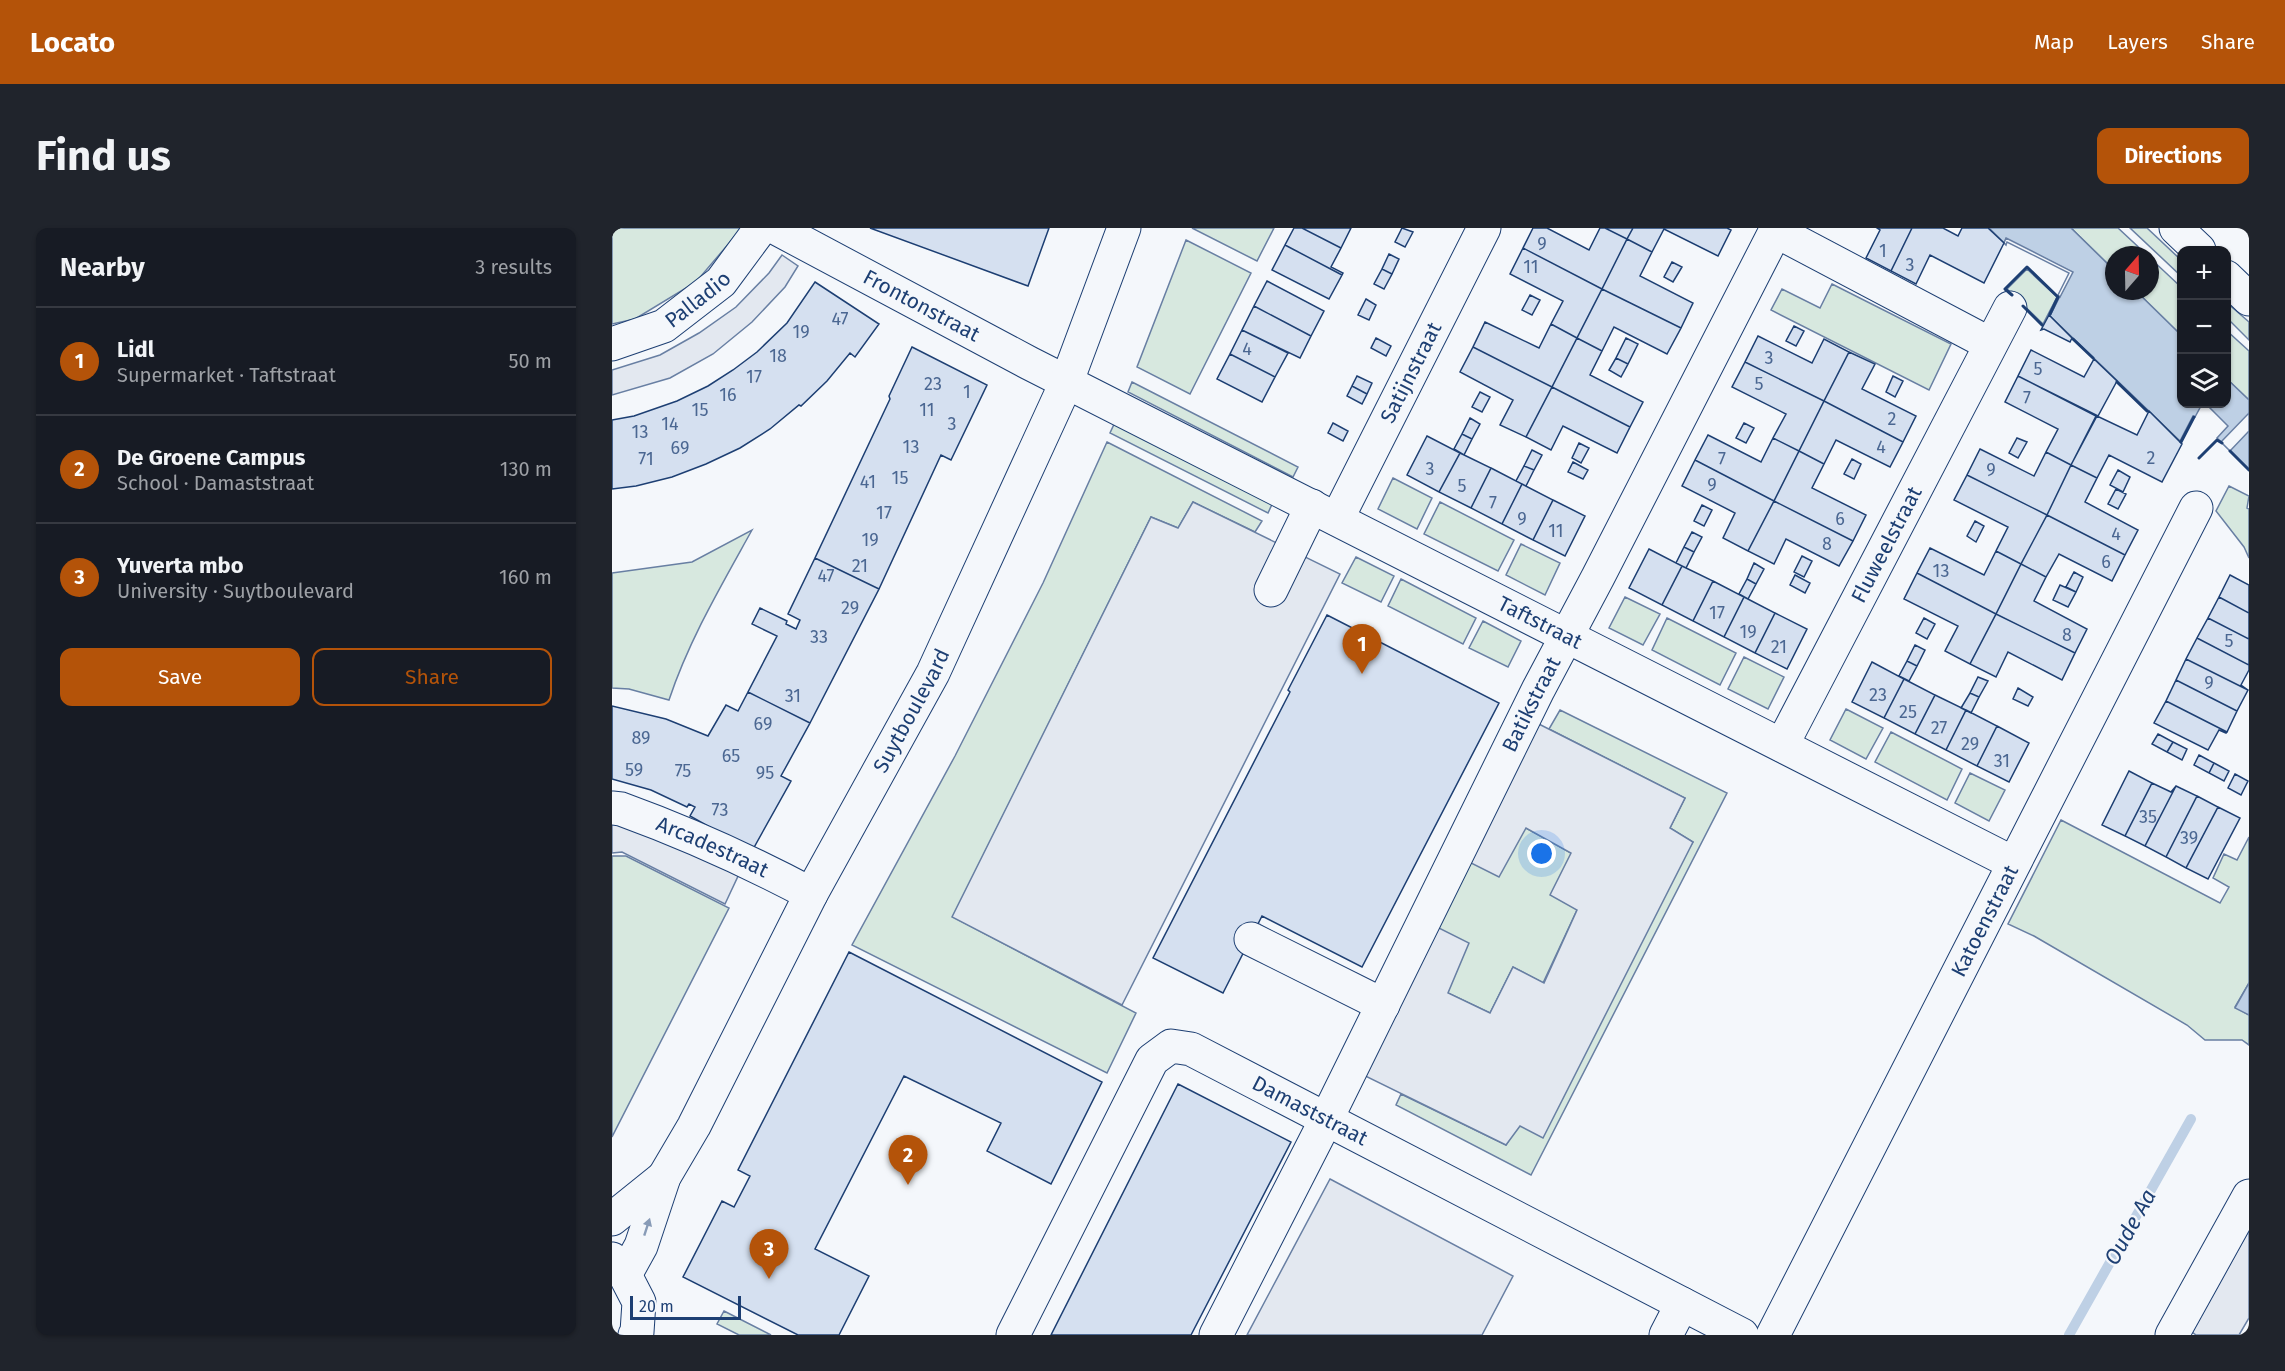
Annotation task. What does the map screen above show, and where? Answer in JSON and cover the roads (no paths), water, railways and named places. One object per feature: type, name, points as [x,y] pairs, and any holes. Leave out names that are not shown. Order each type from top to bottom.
[{"type":"street","name":"Palladio","points":[[612,344],[664,326],[721,282],[761,228]]},
{"type":"street","name":"Frontonstraat","points":[[776,228],[1067,381]]},
{"type":"street","name":"Suytboulevard","points":[[618,1267],[641,1246],[664,1177],[693,1126],[811,894],[933,673],[1067,381],[1124,228]]},
{"type":"street","name":"Satijnstraat","points":[[1271,591],[1324,512],[1484,228]]},
{"type":"street","points":[[2175,228],[2195,246]]},
{"type":"street","points":[[1777,230],[1990,344]]},
{"type":"street","name":"Batikstraat","points":[[1216,1335],[1326,1120],[1567,636],[1777,230]]},
{"type":"street","points":[[2231,282],[2249,299]]},
{"type":"street","name":"Fluweelstraat","points":[[1782,745],[2010,308]]},
{"type":"street","name":"Taftstraat","points":[[1067,381],[2013,863]]},
{"type":"street","name":"Katoenstraat","points":[[1773,1335],[2196,508]]},
{"type":"street","name":"Arcadestraat","points":[[612,808],[621,808],[682,831],[811,894]]},
{"type":"street","points":[[1251,939],[1383,1005]]},
{"type":"street","name":"Damaststraat","points":[[1013,1335],[1152,1060],[1171,1046],[1191,1049],[1536,1226],[1742,1335]]},
{"type":"street","name":"Suytboulevard","points":[[612,1219],[664,1177]]},
{"type":"street","points":[[2172,1335],[2249,1196]]},
{"type":"street","points":[[618,1267],[639,1302],[635,1335]]},
{"type":"street","points":[[1666,1335],[1682,1304]]},
{"type":"water","points":[[1989,228],[2071,228],[2105,261],[2105,300],[2145,300],[2177,331],[2177,408],[2200,408],[2180,441],[2050,316],[2072,272],[2006,239],[2004,243]]},
{"type":"water","points":[[2231,383],[2249,400],[2249,469],[2217,438],[2228,426],[2210,408],[2231,408]]},
{"type":"water","points":[[2249,983],[2249,1015],[2235,1008]]},
{"type":"waterway","name":"Oude Aa","points":[[2069,1335],[2191,1119]]},
{"type":"place","name":"Lidl","points":[[1362,674]]},
{"type":"place","name":"De Groene Campus","points":[[908,1185]]},
{"type":"place","name":"Yuverta mbo","points":[[769,1279]]}]
